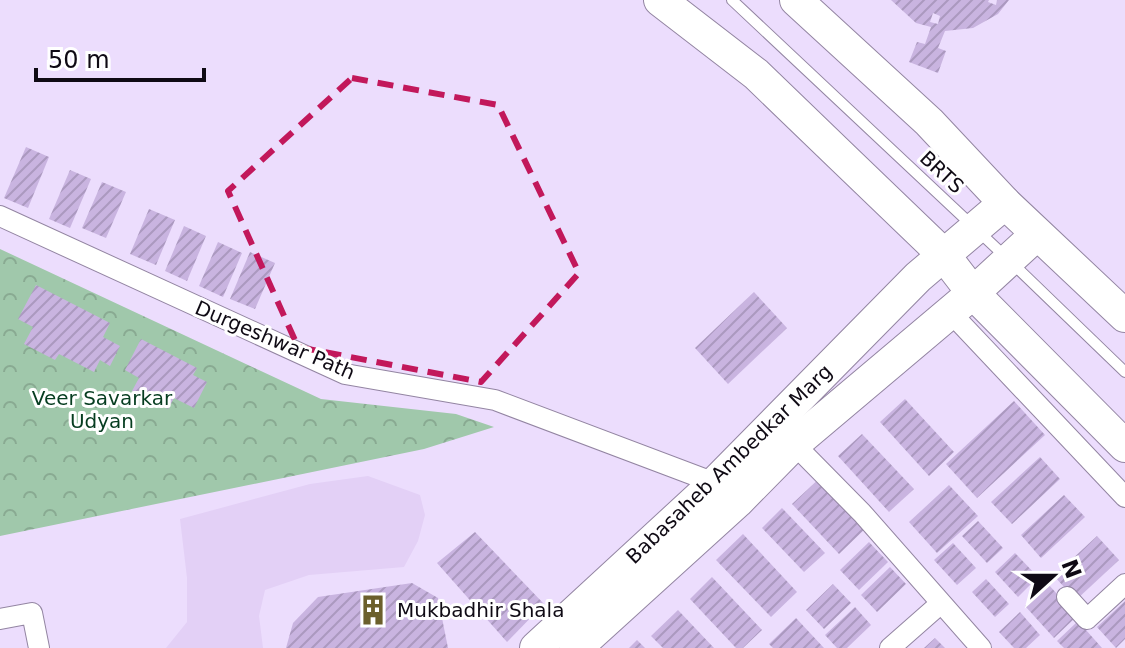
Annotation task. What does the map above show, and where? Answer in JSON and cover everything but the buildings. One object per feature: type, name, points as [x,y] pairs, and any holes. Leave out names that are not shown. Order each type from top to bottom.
[{"type":"main road","points":[[660,0],[756,74],[943,254],[961,303]]},
{"type":"main road","points":[[796,0],[929,122],[1005,203],[1125,316]]},
{"type":"main road","name":"Babasaheb Ambedkar Marg","points":[[576,648],[726,492],[918,277],[1005,203]]},
{"type":"main road","name":"Babasaheb Ambedkar Marg","points":[[536,648],[726,492],[794,444],[1010,261],[1037,234]]},
{"type":"main road","points":[[918,277],[961,303],[1125,446]]},
{"type":"street","name":"Durgeshwar Path","points":[[0,216],[345,374],[495,400],[726,492]]},
{"type":"street","points":[[961,303],[1125,497]]},
{"type":"street","points":[[794,444],[862,513],[981,648]]},
{"type":"street","points":[[1067,597],[1087,619],[1125,584]]},
{"type":"street","points":[[890,648],[940,604]]},
{"type":"street","points":[[0,619],[32,613],[39,648]]},
{"type":"lane","name":"BRTS","points":[[732,0],[1125,372]]},
{"type":"highlighted area","points":[[352,78],[498,105],[579,273],[481,382],[298,347],[228,191]]},
{"type":"shaded area","points":[[368,476],[420,495],[425,515],[418,541],[404,567],[309,575],[265,590],[259,616],[263,648],[166,648],[187,622],[187,578],[180,519],[310,484]]},
{"type":"green space","name":"Veer Savarkar Udyan","points":[[0,249],[321,399],[456,414],[494,427],[424,449],[0,536]]},
{"type":"place","name":"Mukbadhir Shala","points":[[373,610]]}]
